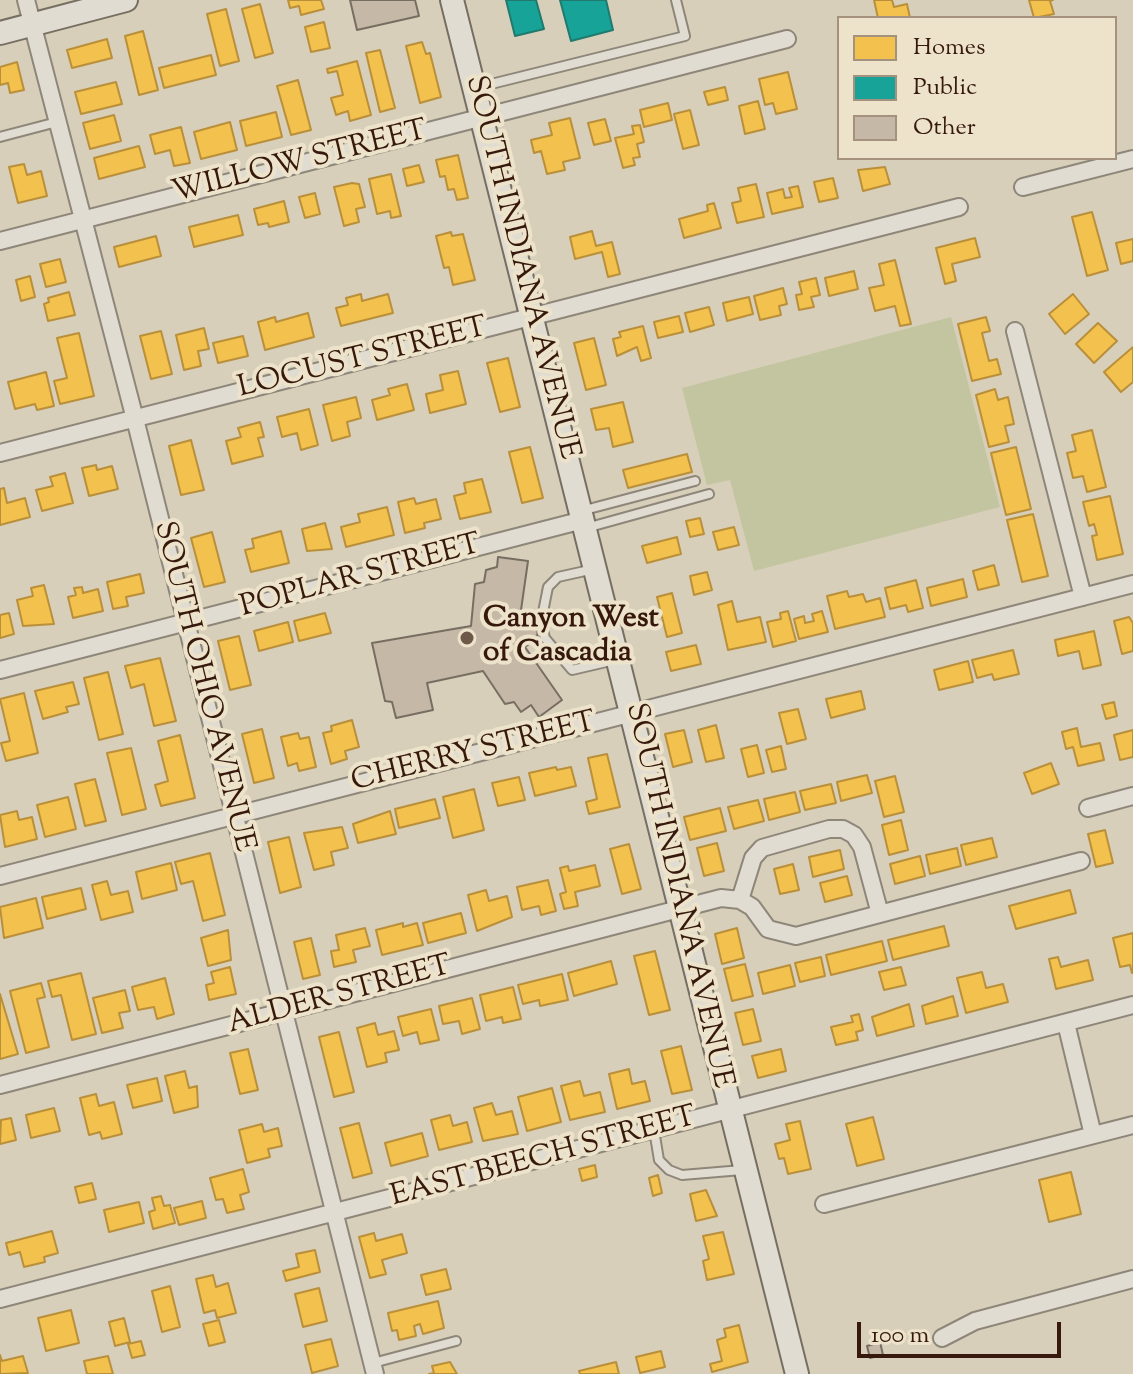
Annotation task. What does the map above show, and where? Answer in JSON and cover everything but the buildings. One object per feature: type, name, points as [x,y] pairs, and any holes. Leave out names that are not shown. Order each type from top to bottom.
[{"type":"main road","points":[[0,33],[126,0]]},
{"type":"main road","name":"SOUTH INDIANA AVENUE","points":[[452,0],[634,713],[729,1111],[797,1374]]},
{"type":"street","name":"SOUTH OHIO AVENUE","points":[[26,0],[135,419],[373,1369]]},
{"type":"street","name":"WILLOW STREET","points":[[0,241],[787,39]]},
{"type":"street","points":[[1023,187],[1133,159]]},
{"type":"street","name":"LOCUST STREET","points":[[0,453],[959,207]]},
{"type":"street","points":[[1015,331],[1083,597]]},
{"type":"street","name":"POPLAR STREET","points":[[0,670],[583,520]]},
{"type":"street","name":"CHERRY STREET","points":[[0,876],[1133,584]]},
{"type":"street","points":[[1088,808],[1133,796]]},
{"type":"street","points":[[880,914],[862,847],[854,835],[843,829],[829,829],[762,848],[753,858],[740,900],[752,907],[768,929],[782,935],[796,936],[880,914],[1081,861]]},
{"type":"street","name":"ALDER STREET","points":[[0,1085],[679,908],[721,898],[740,900]]},
{"type":"street","name":"EAST BEECH STREET","points":[[0,1299],[1133,1005]]},
{"type":"street","points":[[1066,1023],[1093,1135]]},
{"type":"street","points":[[824,1204],[1133,1125]]},
{"type":"street","points":[[942,1338],[975,1321],[1133,1279]]},
{"type":"lane","points":[[475,88],[685,36],[676,0]]},
{"type":"lane","points":[[0,137],[58,122]]},
{"type":"lane","points":[[583,520],[695,481]]},
{"type":"lane","points":[[583,520],[709,494]]},
{"type":"lane","points":[[596,568],[558,577],[548,587],[541,622],[545,638],[572,670],[619,658]]},
{"type":"lane","points":[[654,1130],[659,1160],[669,1170],[682,1175],[713,1175],[745,1169]]},
{"type":"lane","points":[[373,1369],[456,1341]]},
{"type":"green space","points":[[951,317],[1000,507],[754,571],[730,480],[707,485],[682,388]]},
{"type":"place","name":"Canyon West of Cascadia","points":[[467,638]]}]
